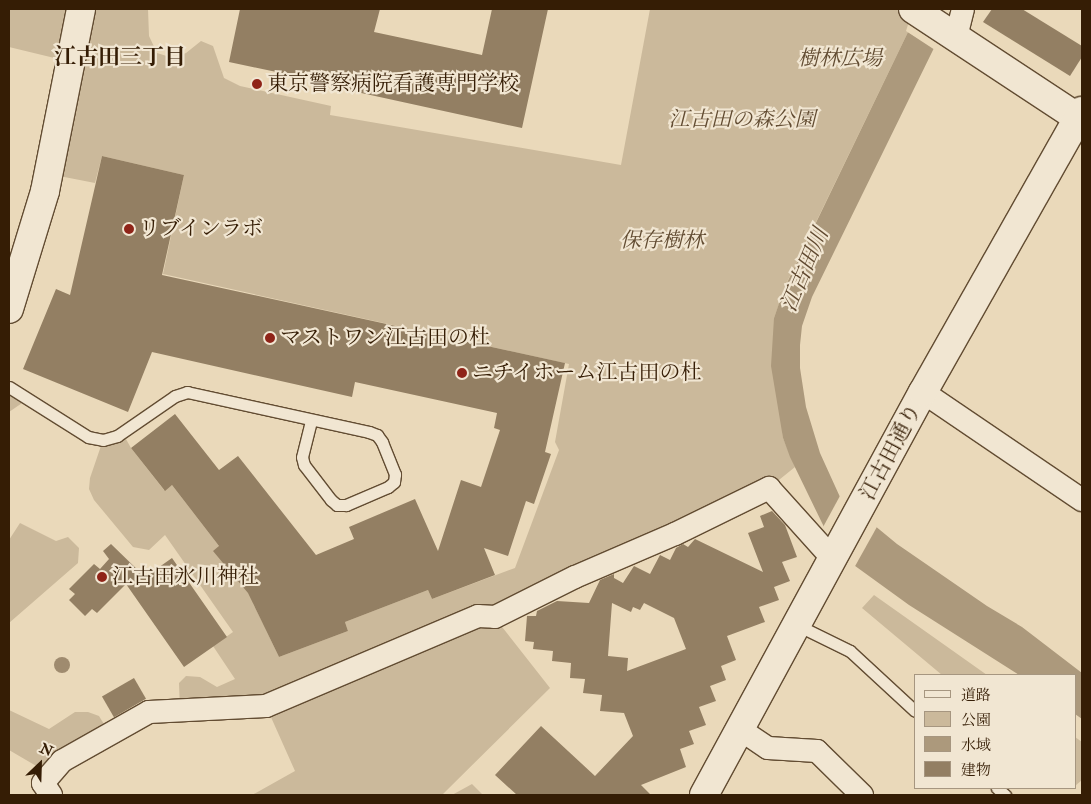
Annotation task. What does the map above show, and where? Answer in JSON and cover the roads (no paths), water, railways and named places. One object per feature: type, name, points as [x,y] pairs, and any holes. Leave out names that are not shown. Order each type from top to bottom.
[{"type":"street","points":[[9,309],[45,191],[81,9]]},
{"type":"street","points":[[913,9],[1080,119]]},
{"type":"street","points":[[952,34],[963,9]]},
{"type":"street","name":"江古田通り","points":[[704,795],[923,392],[1080,119]]},
{"type":"street","points":[[923,392],[1082,500]]},
{"type":"street","points":[[51,795],[43,783],[62,761],[149,712],[266,706],[478,616],[495,618],[574,576],[675,534],[769,488],[836,553]]},
{"type":"street","points":[[741,730],[768,748],[817,751],[862,795]]},
{"type":"lane","points":[[9,387],[88,437],[103,440],[117,436],[175,396],[187,392],[311,420],[377,435],[395,474],[394,482],[388,487],[346,505],[338,504],[331,500],[304,465],[302,457],[311,420]]},
{"type":"lane","points":[[798,625],[850,651],[914,710]]},
{"type":"water","name":"江古田川","points":[[908,32],[934,48],[812,297],[802,326],[800,345],[800,368],[806,407],[820,453],[840,497],[897,544],[987,606],[1022,627],[1082,673],[1082,719],[1076,715],[1076,674],[1017,674],[909,605],[851,563],[824,527],[790,457],[783,438],[771,366],[774,318],[784,289]]},
{"type":"place","name":"東京警察病院看護専門学校","points":[[257,84]]},
{"type":"place","name":"リブインラボ","points":[[129,229]]},
{"type":"place","name":"マストワン江古田の杜","points":[[270,338]]},
{"type":"place","name":"ニチイホーム江古田の杜","points":[[462,373]]},
{"type":"place","name":"江古田氷川神社","points":[[102,577]]},
{"type":"district","name":"江古田三丁目","points":[[120,58]]},
{"type":"park label","name":"樹林広場","points":[[840,59]]},
{"type":"park label","name":"江古田の森公園","points":[[742,120]]},
{"type":"park label","name":"保存樹林","points":[[662,241]]}]
